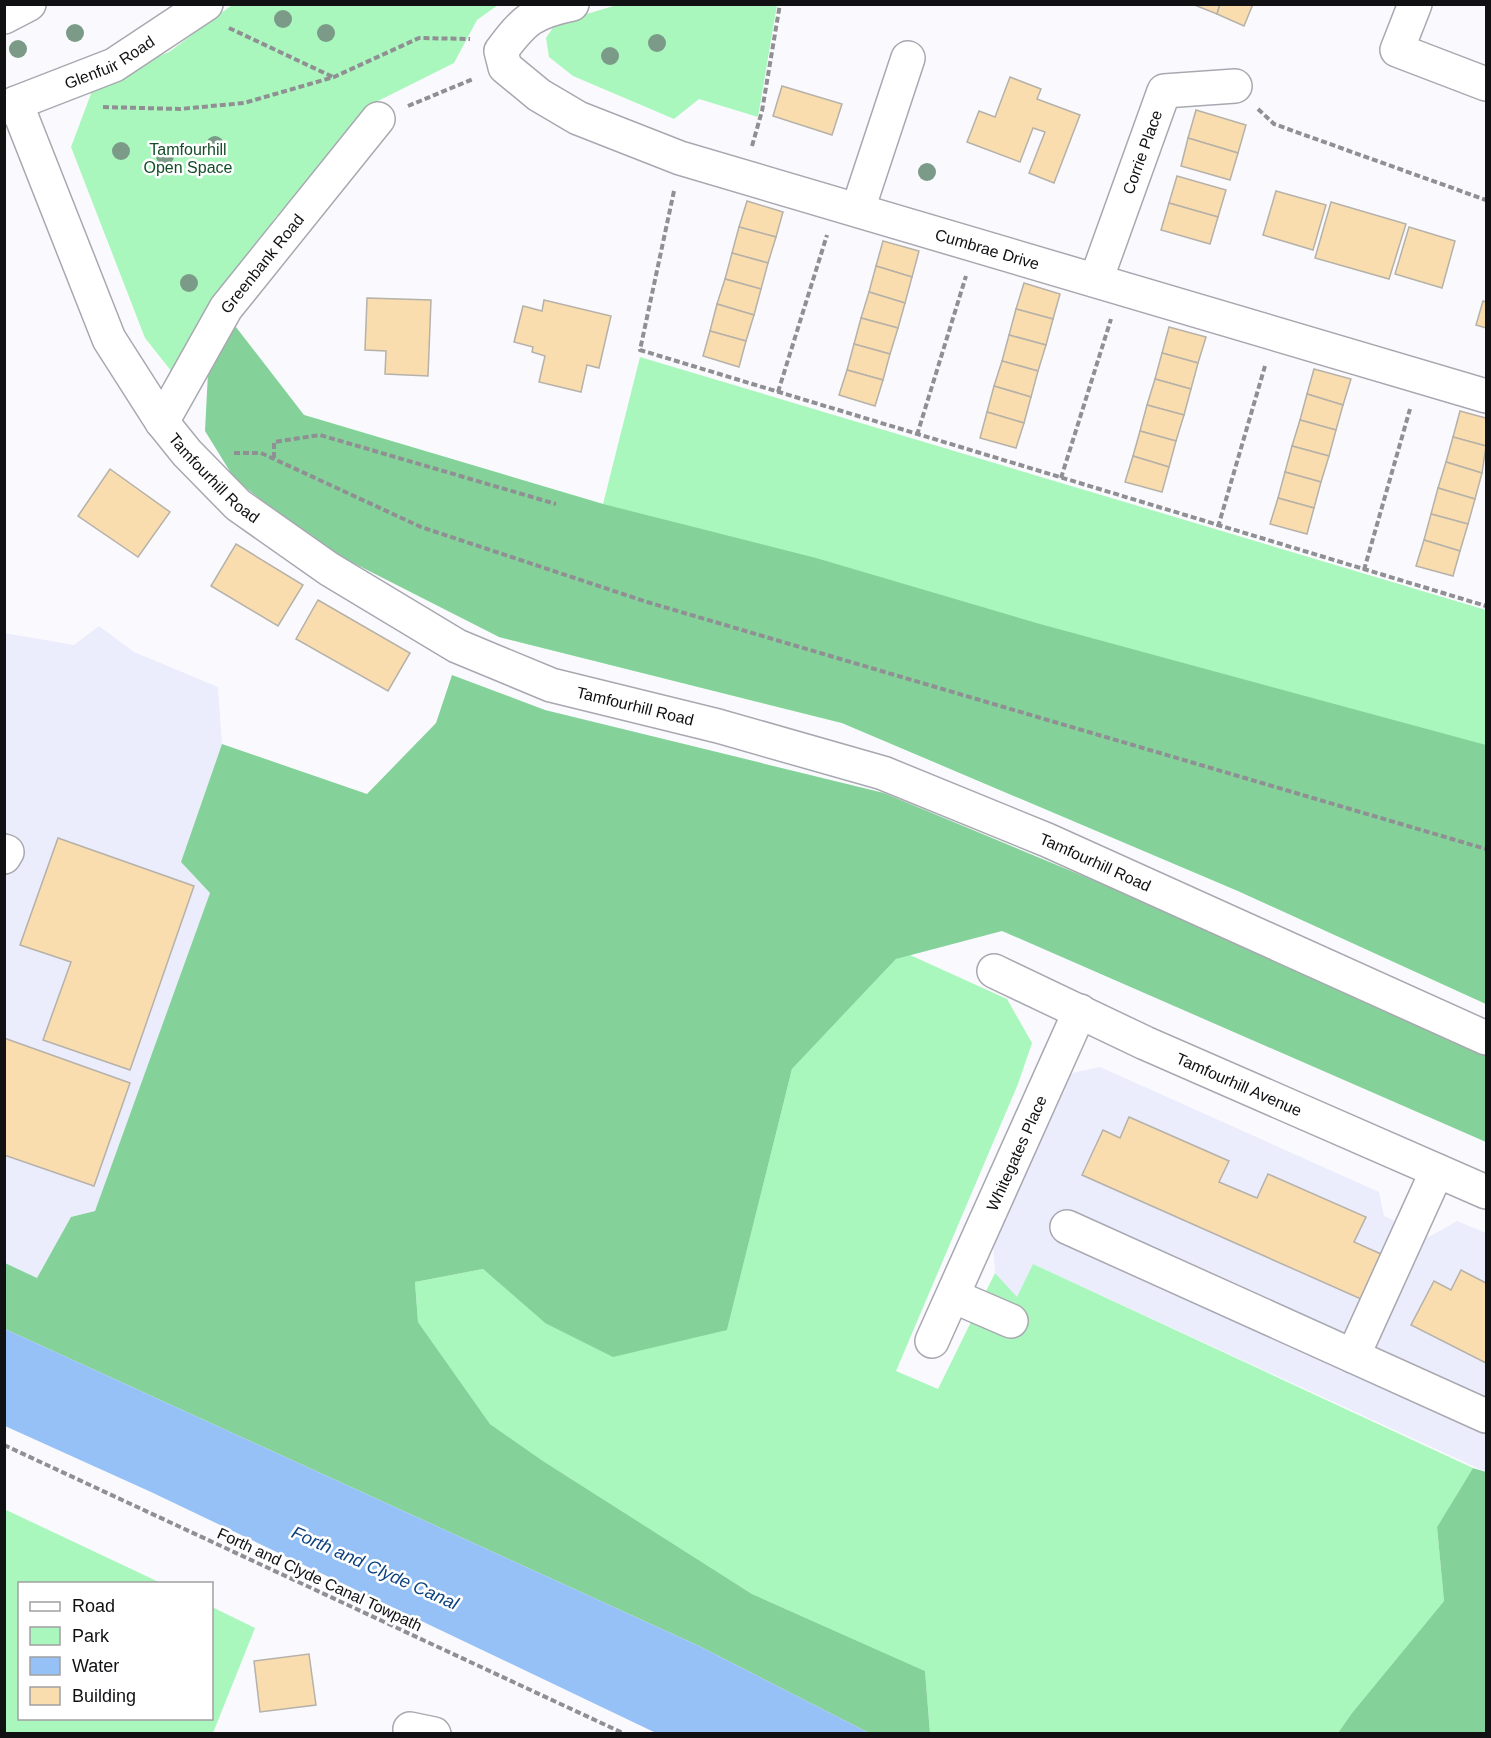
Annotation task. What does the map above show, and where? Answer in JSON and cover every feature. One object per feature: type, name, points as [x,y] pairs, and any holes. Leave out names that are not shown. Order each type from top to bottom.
[{"type":"street","points":[[4,17],[29,4]]},
{"type":"street","points":[[503,59],[521,24],[552,9],[572,4]]},
{"type":"street","points":[[1415,4],[1397,50],[1486,84]]},
{"type":"street","name":"Glenfuir Road","points":[[10,105],[114,65],[201,9]]},
{"type":"street","points":[[847,207],[908,58]]},
{"type":"street","name":"Cumbrae Drive","points":[[503,59],[539,95],[578,118],[680,158],[1486,396]]},
{"type":"street","name":"Corrie Place","points":[[1109,283],[1164,91],[1235,86]]},
{"type":"street","name":"Tamfourhill Road","points":[[10,105],[109,339],[162,422],[187,453],[238,506],[329,569],[457,646],[551,685],[718,726],[883,773],[1047,840],[1486,1038]]},
{"type":"street","name":"Greenbank Road","points":[[162,422],[226,308],[378,119]]},
{"type":"street","points":[[4,851],[7,852],[4,857]]},
{"type":"street","name":"Tamfourhill Avenue","points":[[994,971],[1145,1043],[1486,1192]]},
{"type":"street","name":"Whitegates Place","points":[[933,1341],[1080,1011]]},
{"type":"street","points":[[1353,1356],[1437,1171]]},
{"type":"street","points":[[1067,1227],[1486,1416]]},
{"type":"street","points":[[953,1296],[1011,1322]]},
{"type":"path","points":[[744,176],[762,111],[780,4]]},
{"type":"path","points":[[201,9],[334,77]]},
{"type":"path","points":[[98,107],[180,110],[244,103],[334,77],[419,38],[476,40],[503,59],[378,119]]},
{"type":"path","points":[[1235,86],[1274,124],[1486,200]]},
{"type":"path","points":[[680,158],[640,350],[1218,527],[1486,606]]},
{"type":"path","points":[[778,392],[847,207]]},
{"type":"path","points":[[917,435],[975,246]]},
{"type":"path","points":[[1061,478],[1087,390],[1109,283]]},
{"type":"path","points":[[1218,527],[1274,333]]},
{"type":"path","points":[[1364,570],[1420,376]]},
{"type":"path","points":[[274,458],[274,442],[320,435],[556,504]]},
{"type":"path","points":[[187,453],[261,453],[421,527],[647,602],[1486,849]]},
{"type":"path","name":"Forth and Clyde Canal Towpath","points":[[4,1445],[626,1734]]},
{"type":"shaded area","points":[[99,626],[134,652],[218,687],[222,744],[181,862],[210,893],[95,1211],[71,1217],[37,1278],[5,1263],[4,633],[74,645]]},
{"type":"shaded area","points":[[1100,1067],[1379,1192],[1384,1216],[1429,1237],[1457,1221],[1486,1233],[1486,1472],[1033,1264],[1017,1298],[995,1273],[993,1244],[1072,1073]]},
{"type":"green space","name":"Tamfourhill Open Space","points":[[232,5],[498,5],[477,20],[454,63],[376,102],[275,218],[172,372],[145,338],[71,147],[95,83],[169,52]]},
{"type":"green space","points":[[617,5],[777,5],[758,117],[699,99],[674,119],[573,76],[549,57],[546,38],[556,23]]},
{"type":"green space","points":[[229,318],[304,415],[603,504],[816,558],[1040,624],[1486,745],[1486,1004],[1238,891],[842,723],[499,637],[314,543],[234,478],[205,431],[208,372]]},
{"type":"green space","points":[[640,357],[1486,610],[1486,1004],[1238,891],[842,723],[499,637],[304,415],[603,504]]},
{"type":"green space","points":[[452,675],[545,710],[884,793],[1196,923],[1486,1054],[1486,1142],[1002,931],[896,959],[792,1069],[727,1330],[613,1357],[545,1323],[483,1269],[415,1282],[418,1322],[490,1424],[543,1461],[752,1594],[925,1671],[930,1733],[869,1733],[699,1646],[5,1329],[5,1263],[37,1278],[71,1217],[95,1211],[210,893],[181,862],[222,744],[367,794],[436,723]]},
{"type":"green space","points":[[910,955],[1007,999],[1032,1043],[1018,1084],[896,1371],[938,1389],[995,1273],[1017,1297],[1033,1264],[1473,1468],[1437,1527],[1444,1601],[1338,1733],[930,1733],[925,1671],[752,1594],[543,1461],[490,1424],[418,1322],[415,1282],[483,1269],[545,1323],[727,1330],[792,1069],[896,959]]},
{"type":"green space","points":[[1473,1468],[1486,1472],[1486,1733],[1338,1733],[1444,1601],[1437,1527]]},
{"type":"green space","points":[[4,1509],[159,1582],[18,1582],[18,1720],[213,1720],[213,1607],[255,1628],[213,1733],[5,1733]]},
{"type":"water","name":"Forth and Clyde Canal","points":[[5,1329],[699,1646],[869,1733],[656,1733],[151,1492],[5,1426]]},
{"type":"building","points":[[1192,4],[1220,4],[1217,14]]},
{"type":"building","points":[[1220,4],[1253,4],[1244,26],[1217,14]]},
{"type":"building","points":[[1010,77],[1041,89],[1037,99],[1080,115],[1054,183],[1029,173],[1045,132],[1033,128],[1020,162],[967,142],[979,111],[995,117]]},
{"type":"building","points":[[782,86],[842,104],[832,135],[773,116]]},
{"type":"building","points":[[1196,110],[1246,125],[1238,153],[1188,138]]},
{"type":"building","points":[[1188,138],[1238,153],[1230,180],[1181,166]]},
{"type":"building","points":[[1177,176],[1226,190],[1218,217],[1169,203]]},
{"type":"building","points":[[1276,191],[1326,205],[1313,250],[1263,235]]},
{"type":"building","points":[[747,201],[783,212],[776,237],[739,227]]},
{"type":"building","points":[[1331,202],[1406,224],[1389,279],[1315,258]]},
{"type":"building","points":[[1169,203],[1218,217],[1210,244],[1161,230]]},
{"type":"building","points":[[739,227],[776,237],[768,263],[732,253]]},
{"type":"building","points":[[1409,227],[1455,241],[1442,288],[1395,274]]},
{"type":"building","points":[[883,241],[919,251],[912,277],[876,266]]},
{"type":"building","points":[[732,253],[768,263],[761,289],[725,279]]},
{"type":"building","points":[[876,266],[912,277],[905,303],[869,292]]},
{"type":"building","points":[[725,279],[761,289],[754,315],[717,304]]},
{"type":"building","points":[[1024,283],[1060,294],[1053,319],[1016,309]]},
{"type":"building","points":[[869,292],[905,303],[898,328],[861,318]]},
{"type":"building","points":[[367,298],[431,300],[428,376],[385,374],[386,351],[365,350]]},
{"type":"building","points":[[544,300],[611,316],[599,368],[587,365],[581,392],[539,382],[545,356],[532,352],[533,347],[514,342],[523,306],[542,311]]},
{"type":"building","points":[[1483,301],[1486,302],[1486,328],[1476,325]]},
{"type":"building","points":[[717,304],[754,315],[746,341],[710,331]]},
{"type":"building","points":[[1016,309],[1053,319],[1046,345],[1009,335]]},
{"type":"building","points":[[861,318],[898,328],[890,354],[854,344]]},
{"type":"building","points":[[1169,327],[1206,337],[1198,363],[1162,353]]},
{"type":"building","points":[[710,331],[746,341],[739,367],[703,356]]},
{"type":"building","points":[[1009,335],[1046,345],[1038,371],[1002,361]]},
{"type":"building","points":[[854,344],[890,354],[883,380],[847,370]]},
{"type":"building","points":[[1162,353],[1198,363],[1191,389],[1155,379]]},
{"type":"building","points":[[1002,361],[1038,371],[1031,397],[994,386]]},
{"type":"building","points":[[1314,369],[1351,379],[1343,405],[1307,394]]},
{"type":"building","points":[[847,370],[883,380],[875,406],[839,395]]},
{"type":"building","points":[[1155,379],[1191,389],[1184,415],[1147,405]]},
{"type":"building","points":[[994,386],[1031,397],[1024,423],[987,412]]},
{"type":"building","points":[[1307,394],[1343,405],[1336,430],[1300,420]]},
{"type":"building","points":[[1147,405],[1184,415],[1176,441],[1140,431]]},
{"type":"building","points":[[1460,411],[1486,418],[1486,446],[1453,437]]},
{"type":"building","points":[[987,412],[1024,423],[1016,448],[980,438]]},
{"type":"building","points":[[1300,420],[1336,430],[1329,456],[1292,446]]},
{"type":"building","points":[[1140,431],[1176,441],[1169,467],[1133,456]]},
{"type":"building","points":[[1453,437],[1486,446],[1482,473],[1446,462]]},
{"type":"building","points":[[1292,446],[1329,456],[1321,482],[1285,472]]},
{"type":"building","points":[[1133,456],[1169,467],[1162,492],[1125,482]]},
{"type":"building","points":[[1446,462],[1482,473],[1475,499],[1438,488]]},
{"type":"building","points":[[110,469],[170,512],[138,557],[78,516]]},
{"type":"building","points":[[1285,472],[1321,482],[1314,508],[1278,498]]},
{"type":"building","points":[[1438,488],[1475,499],[1468,524],[1431,514]]},
{"type":"building","points":[[1278,498],[1314,508],[1307,534],[1270,524]]},
{"type":"building","points":[[1431,514],[1468,524],[1460,551],[1424,540]]},
{"type":"building","points":[[1424,540],[1460,551],[1453,576],[1416,566]]},
{"type":"building","points":[[236,544],[303,585],[278,626],[211,586]]},
{"type":"building","points":[[318,600],[410,653],[388,691],[296,639]]},
{"type":"building","points":[[58,838],[194,886],[130,1070],[43,1040],[71,962],[20,945]]},
{"type":"building","points":[[4,1038],[130,1083],[94,1186],[4,1155]]},
{"type":"building","points":[[1129,1117],[1229,1161],[1219,1182],[1257,1198],[1268,1174],[1366,1217],[1354,1242],[1381,1254],[1361,1299],[1082,1175],[1103,1130],[1120,1138]]},
{"type":"building","points":[[1461,1270],[1486,1283],[1486,1363],[1411,1325],[1434,1281],[1451,1290]]},
{"type":"building","points":[[309,1654],[316,1705],[260,1712],[254,1661]]}]
